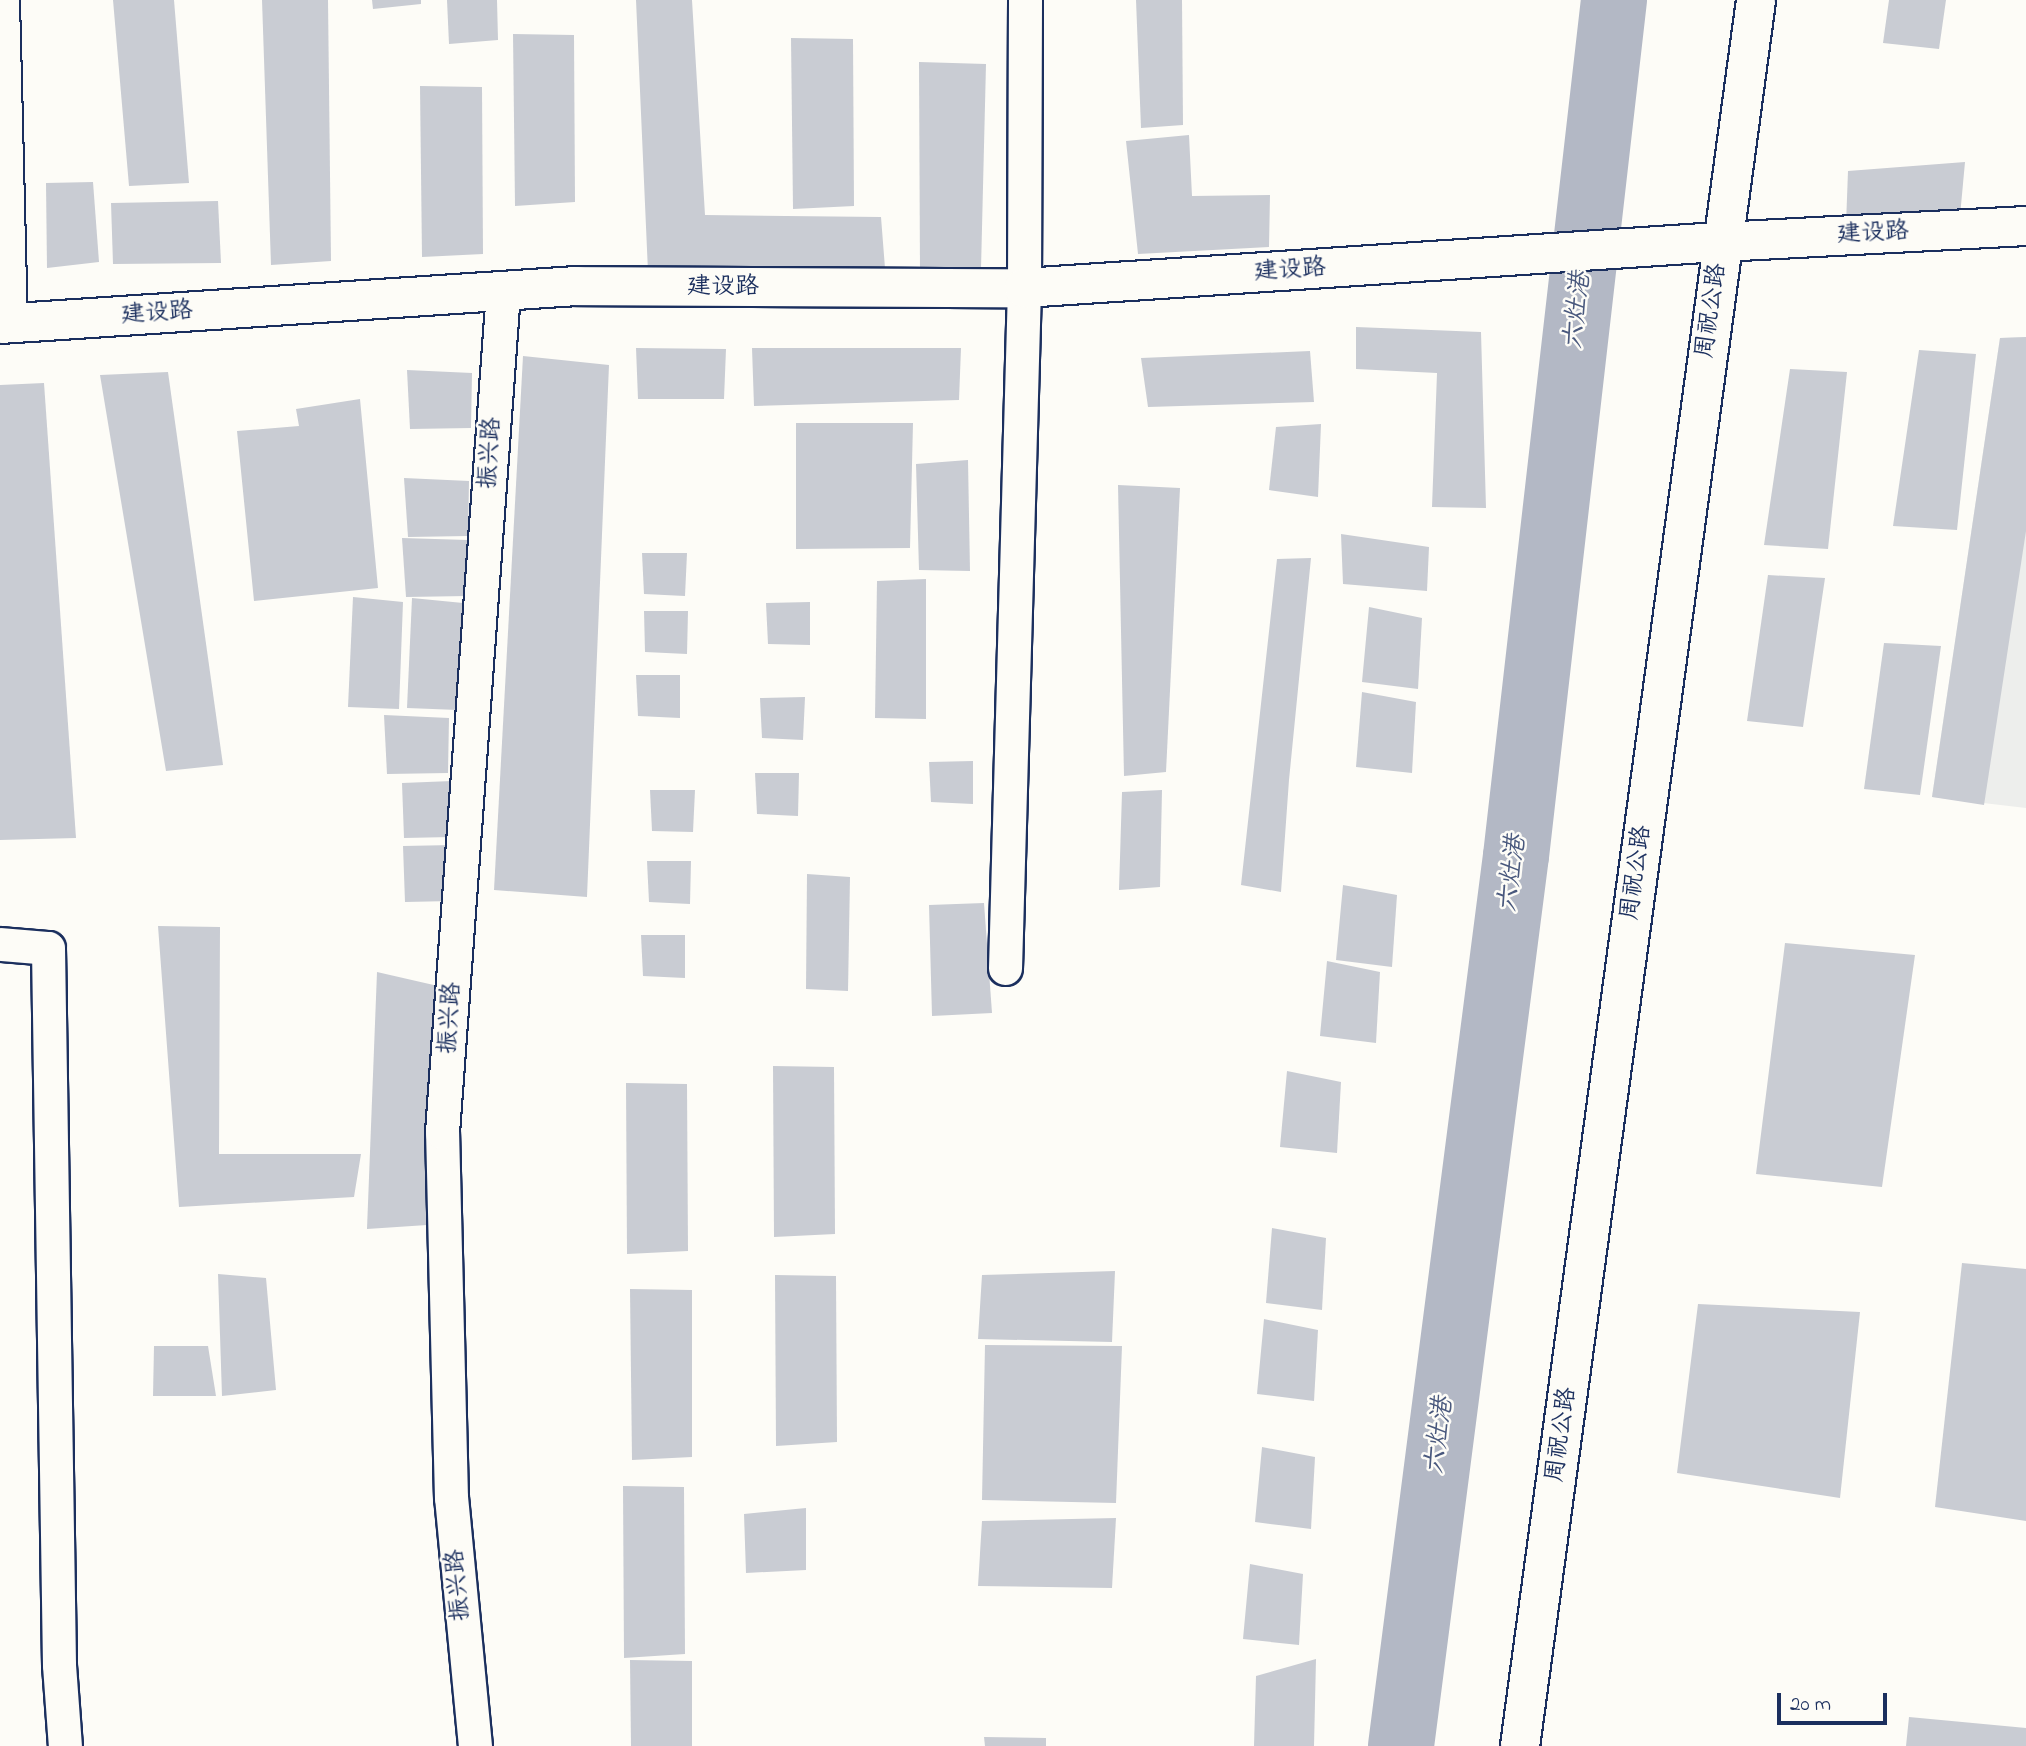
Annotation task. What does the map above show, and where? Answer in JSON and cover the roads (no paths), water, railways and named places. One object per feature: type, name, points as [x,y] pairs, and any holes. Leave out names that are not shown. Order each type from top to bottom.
[{"type":"street","points":[[2,0],[5,324]]},
{"type":"street","points":[[1005,968],[1024,288],[1026,0]]},
{"type":"street","name":"周祝公路","points":[[1520,1746],[1719,242],[1756,0]]},
{"type":"street","name":"建设路","points":[[5,324],[577,286],[1024,288],[1719,242],[2026,226]]},
{"type":"street","name":"振兴路","points":[[475,1746],[451,1498],[442,1132],[503,291]]},
{"type":"street","points":[[0,944],[48,948],[59,1665],[65,1746]]},
{"type":"waterway","name":"六灶港","points":[[1401,1746],[1516,856],[1614,0]]}]
